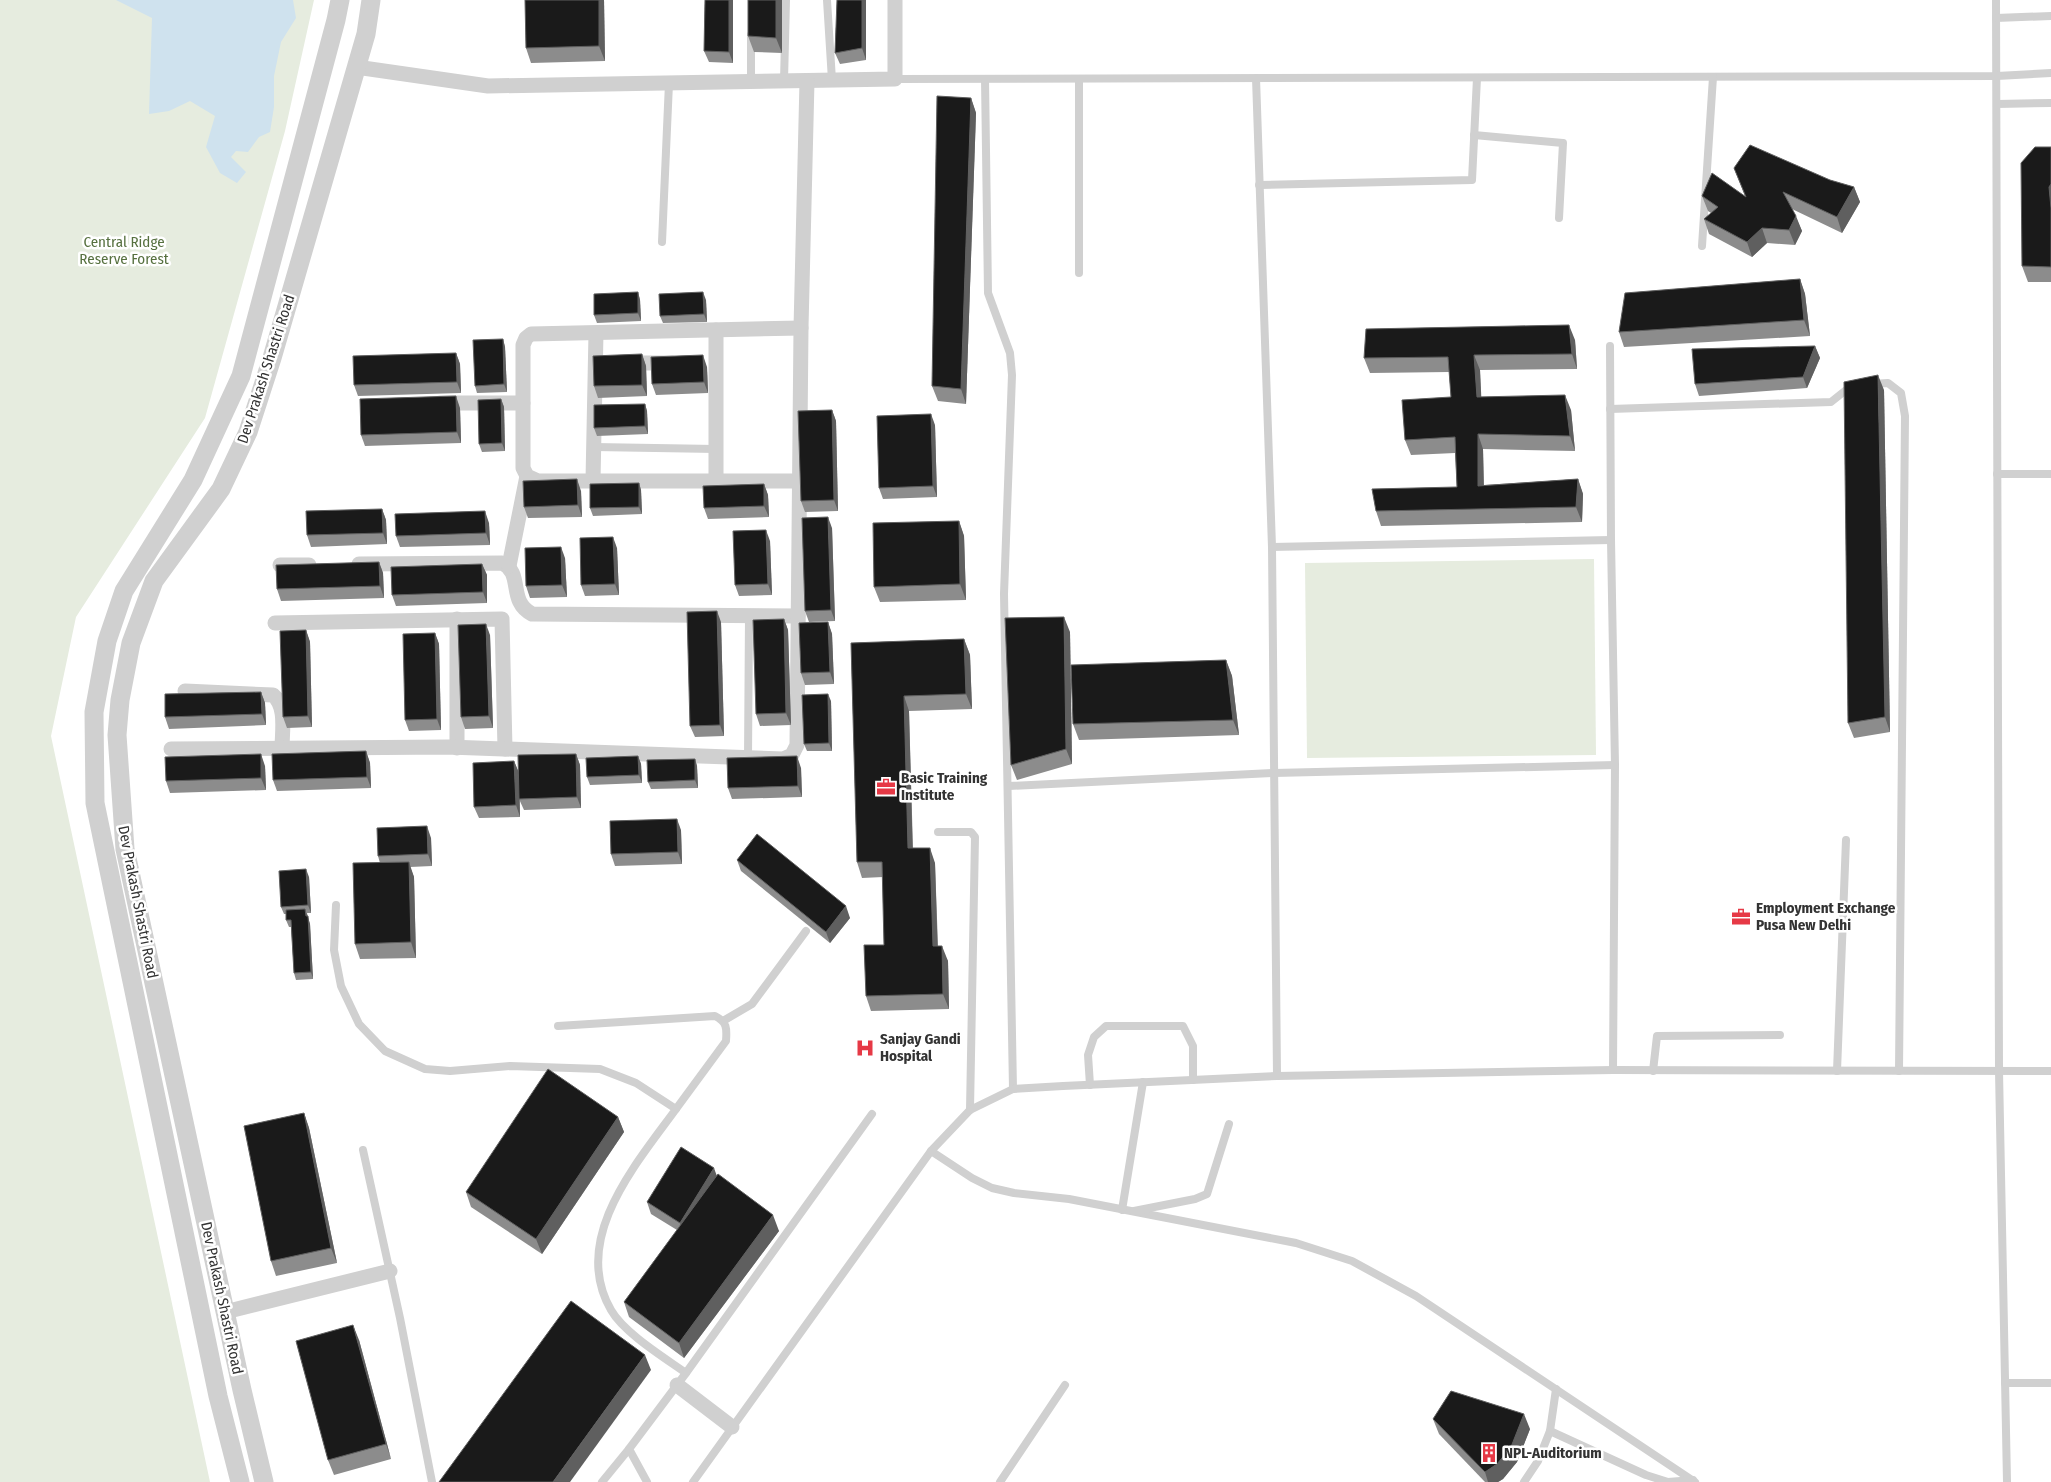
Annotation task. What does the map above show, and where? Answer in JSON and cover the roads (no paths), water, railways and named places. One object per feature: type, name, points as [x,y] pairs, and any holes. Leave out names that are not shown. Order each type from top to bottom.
[{"type":"street","name":"Dev Prakash Shastri Road","points":[[240,1482],[218,1396],[95,804],[94,712],[107,641],[124,591],[193,480],[240,376],[340,0]]},
{"type":"street","name":"Dev Prakash Shastri Road","points":[[264,1482],[225,1312],[125,849],[118,735],[120,700],[131,643],[154,581],[220,489],[248,432],[272,358],[366,34],[371,0]]},
{"type":"street","points":[[356,67],[488,86],[895,80],[895,0]]},
{"type":"street","points":[[172,749],[457,748],[783,759],[792,755],[797,745],[801,328],[807,81]]},
{"type":"street","points":[[509,566],[527,476],[523,468],[523,345],[526,338],[531,334],[801,328]]},
{"type":"street","points":[[716,330],[716,481]]},
{"type":"street","points":[[593,480],[596,334]]},
{"type":"street","points":[[596,363],[716,363]]},
{"type":"street","points":[[427,404],[523,403]]},
{"type":"street","points":[[527,476],[538,481],[800,481]]},
{"type":"street","points":[[348,564],[502,563],[509,566],[513,573],[518,602],[524,610],[532,614],[798,616]]},
{"type":"street","points":[[280,565],[328,564]]},
{"type":"street","points":[[457,619],[457,748]]},
{"type":"street","points":[[275,623],[502,619],[505,750]]},
{"type":"street","points":[[185,691],[273,695],[282,706],[282,749]]},
{"type":"street","points":[[225,1312],[390,1270]]},
{"type":"street","points":[[682,1379],[732,1427]]},
{"type":"lane","points":[[784,81],[786,0]]},
{"type":"lane","points":[[827,0],[832,80]]},
{"type":"lane","points":[[1996,0],[1999,1071],[2007,1482]]},
{"type":"lane","points":[[1996,18],[2051,16]]},
{"type":"lane","points":[[751,28],[751,82]]},
{"type":"lane","points":[[895,80],[1997,76],[2051,73]]},
{"type":"lane","points":[[1702,246],[1713,77]]},
{"type":"lane","points":[[1256,78],[1272,547],[1277,1076]]},
{"type":"lane","points":[[1259,185],[1472,180],[1477,78]]},
{"type":"lane","points":[[985,79],[988,293],[1010,353],[1012,375],[1004,594],[1009,786],[1013,1090]]},
{"type":"lane","points":[[1079,79],[1079,273]]},
{"type":"lane","points":[[662,242],[669,83]]},
{"type":"lane","points":[[1997,104],[2051,104]]},
{"type":"lane","points":[[1474,135],[1564,143],[1558,218]]},
{"type":"lane","points":[[1610,346],[1615,765],[1613,1070]]},
{"type":"lane","points":[[1610,409],[1831,402],[1852,386],[1888,383],[1902,393],[1905,416],[1899,1071]]},
{"type":"lane","points":[[594,447],[716,449]]},
{"type":"lane","points":[[1997,474],[2051,474]]},
{"type":"lane","points":[[1272,547],[1611,540]]},
{"type":"lane","points":[[748,758],[749,617]]},
{"type":"lane","points":[[1009,786],[1274,772],[1615,765]]},
{"type":"lane","points":[[938,832],[971,832],[975,837],[970,1110]]},
{"type":"lane","points":[[1837,1071],[1846,840]]},
{"type":"lane","points":[[336,905],[334,950],[341,986],[358,1024],[385,1051],[424,1069],[450,1072],[510,1066],[600,1069],[636,1083],[676,1109]]},
{"type":"lane","points":[[723,1020],[752,1004],[806,932]]},
{"type":"lane","points":[[558,1026],[715,1016],[723,1020],[727,1028],[726,1041],[640,1160],[612,1204],[599,1244],[598,1278],[611,1311],[682,1379]]},
{"type":"lane","points":[[1090,1084],[1088,1055],[1094,1037],[1106,1026],[1183,1026],[1193,1046],[1193,1080]]},
{"type":"lane","points":[[1653,1070],[1657,1036],[1780,1035]]},
{"type":"lane","points":[[693,1482],[931,1151],[970,1110],[1013,1090],[1090,1084],[1277,1076],[1613,1070],[2051,1071]]},
{"type":"lane","points":[[1126,1211],[1144,1082]]},
{"type":"lane","points":[[602,1482],[682,1379],[872,1114]]},
{"type":"lane","points":[[1126,1211],[1207,1194],[1229,1124]]},
{"type":"lane","points":[[363,1150],[390,1270],[432,1482]]},
{"type":"lane","points":[[931,1151],[972,1178],[992,1188],[1014,1193],[1069,1198],[1126,1211],[1296,1243],[1352,1261],[1416,1296],[1694,1481]]},
{"type":"lane","points":[[2005,1383],[2051,1383]]},
{"type":"lane","points":[[1000,1482],[1065,1385]]},
{"type":"lane","points":[[1524,1482],[1538,1461],[1550,1431],[1556,1389]]},
{"type":"lane","points":[[1550,1431],[1646,1475],[1668,1482],[1694,1481]]},
{"type":"lane","points":[[629,1449],[648,1482]]},
{"type":"water","points":[[116,0],[293,0],[296,18],[281,42],[274,76],[274,107],[270,132],[259,137],[248,152],[236,151],[231,157],[246,172],[237,183],[220,173],[206,147],[215,116],[190,101],[169,111],[149,114],[152,18]]},
{"type":"place","name":"Basic Training Institute","points":[[886,787]]},
{"type":"place","name":"Employment Exchange Pusa New Delhi","points":[[1741,917]]},
{"type":"place","name":"Sanjay Gandi Hospital","points":[[865,1048]]},
{"type":"place","name":"NPL-Auditorium","points":[[1489,1453]]},
{"type":"park label","name":"Central Ridge Reserve Forest","points":[[124,250]]}]
